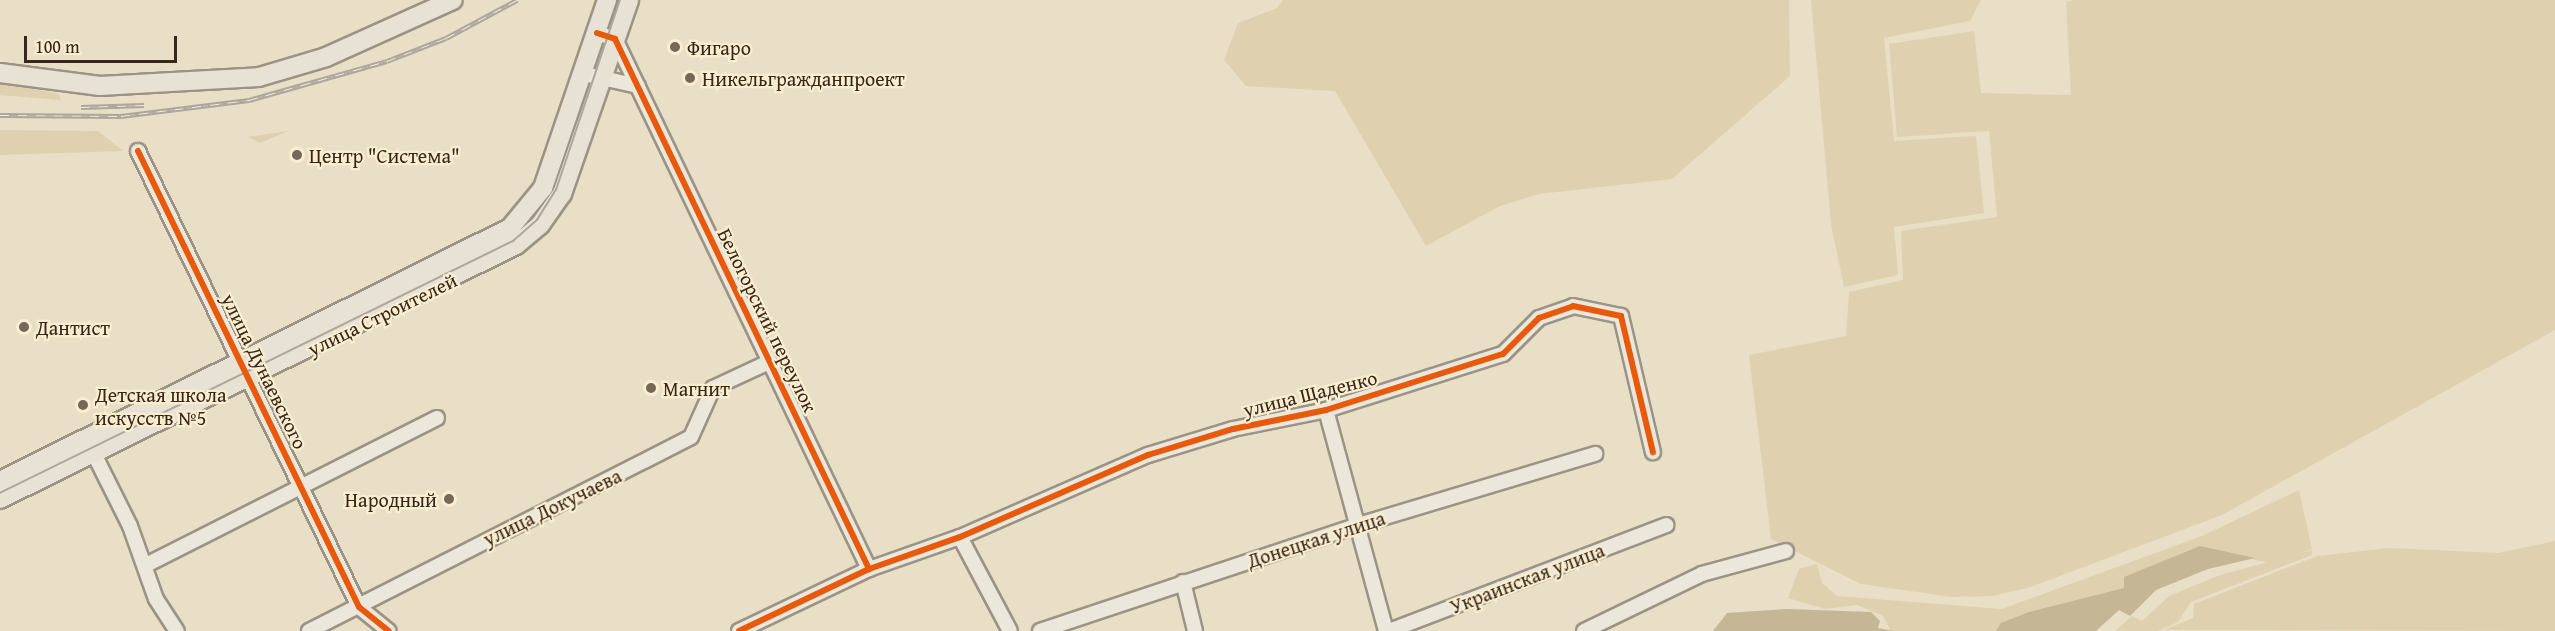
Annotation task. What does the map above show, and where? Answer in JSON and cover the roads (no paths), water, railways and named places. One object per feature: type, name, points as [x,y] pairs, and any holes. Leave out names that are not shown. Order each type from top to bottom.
[{"type":"main road","points":[[0,73],[100,86],[259,77],[326,57],[453,0]]},
{"type":"main road","name":"улица Строителей","points":[[0,499],[91,446],[463,265],[510,228],[529,210],[543,188],[615,39],[629,0]]},
{"type":"main road","name":"улица Строителей","points":[[587,93],[597,33],[605,7]]},
{"type":"main road","name":"улица Строителей","points":[[0,481],[91,446]]},
{"type":"street","points":[[605,7],[621,19]]},
{"type":"street","points":[[597,33],[615,39]]},
{"type":"street","name":"Белогорский переулок","points":[[615,39],[869,569]]},
{"type":"street","points":[[587,93],[638,86]]},
{"type":"street","name":"улица Дунаевского","points":[[138,151],[360,607]]},
{"type":"street","name":"улица Щаденко","points":[[739,631],[869,569],[960,537],[1148,455],[1233,429],[1326,410],[1503,354],[1539,318],[1573,306],[1621,316],[1653,452]]},
{"type":"street","name":"улица Докучаева","points":[[309,631],[691,437],[717,384],[769,362]]},
{"type":"street","points":[[1326,410],[1355,526],[1387,631]]},
{"type":"street","points":[[146,565],[437,418]]},
{"type":"street","points":[[91,446],[146,565],[156,599],[177,631]]},
{"type":"street","name":"Донецкая улица","points":[[1040,631],[1355,526],[1595,454]]},
{"type":"street","name":"Украинская улица","points":[[1387,631],[1666,525]]},
{"type":"street","points":[[960,537],[1011,631]]},
{"type":"street","points":[[1584,631],[1702,574],[1786,550]]},
{"type":"street","points":[[1183,582],[1196,631]]},
{"type":"street","points":[[360,607],[389,631]]},
{"type":"tram line","points":[[0,493],[513,241],[537,220],[556,190],[620,0]]},
{"type":"railway","points":[[0,115],[121,116],[249,100],[387,61],[446,38],[517,0]]},
{"type":"railway","points":[[81,107],[144,105]]},
{"type":"place","name":"Фигаро","points":[[675,47]]},
{"type":"place","name":"Никельгражданпроект","points":[[690,78]]},
{"type":"place","name":"Центр \"Система\"","points":[[297,155]]},
{"type":"place","name":"Дантист","points":[[24,327]]},
{"type":"place","name":"Магнит","points":[[651,388]]},
{"type":"place","name":"Детская школа искусств №5","points":[[83,405]]},
{"type":"place","name":"Народный","points":[[449,499]]}]
